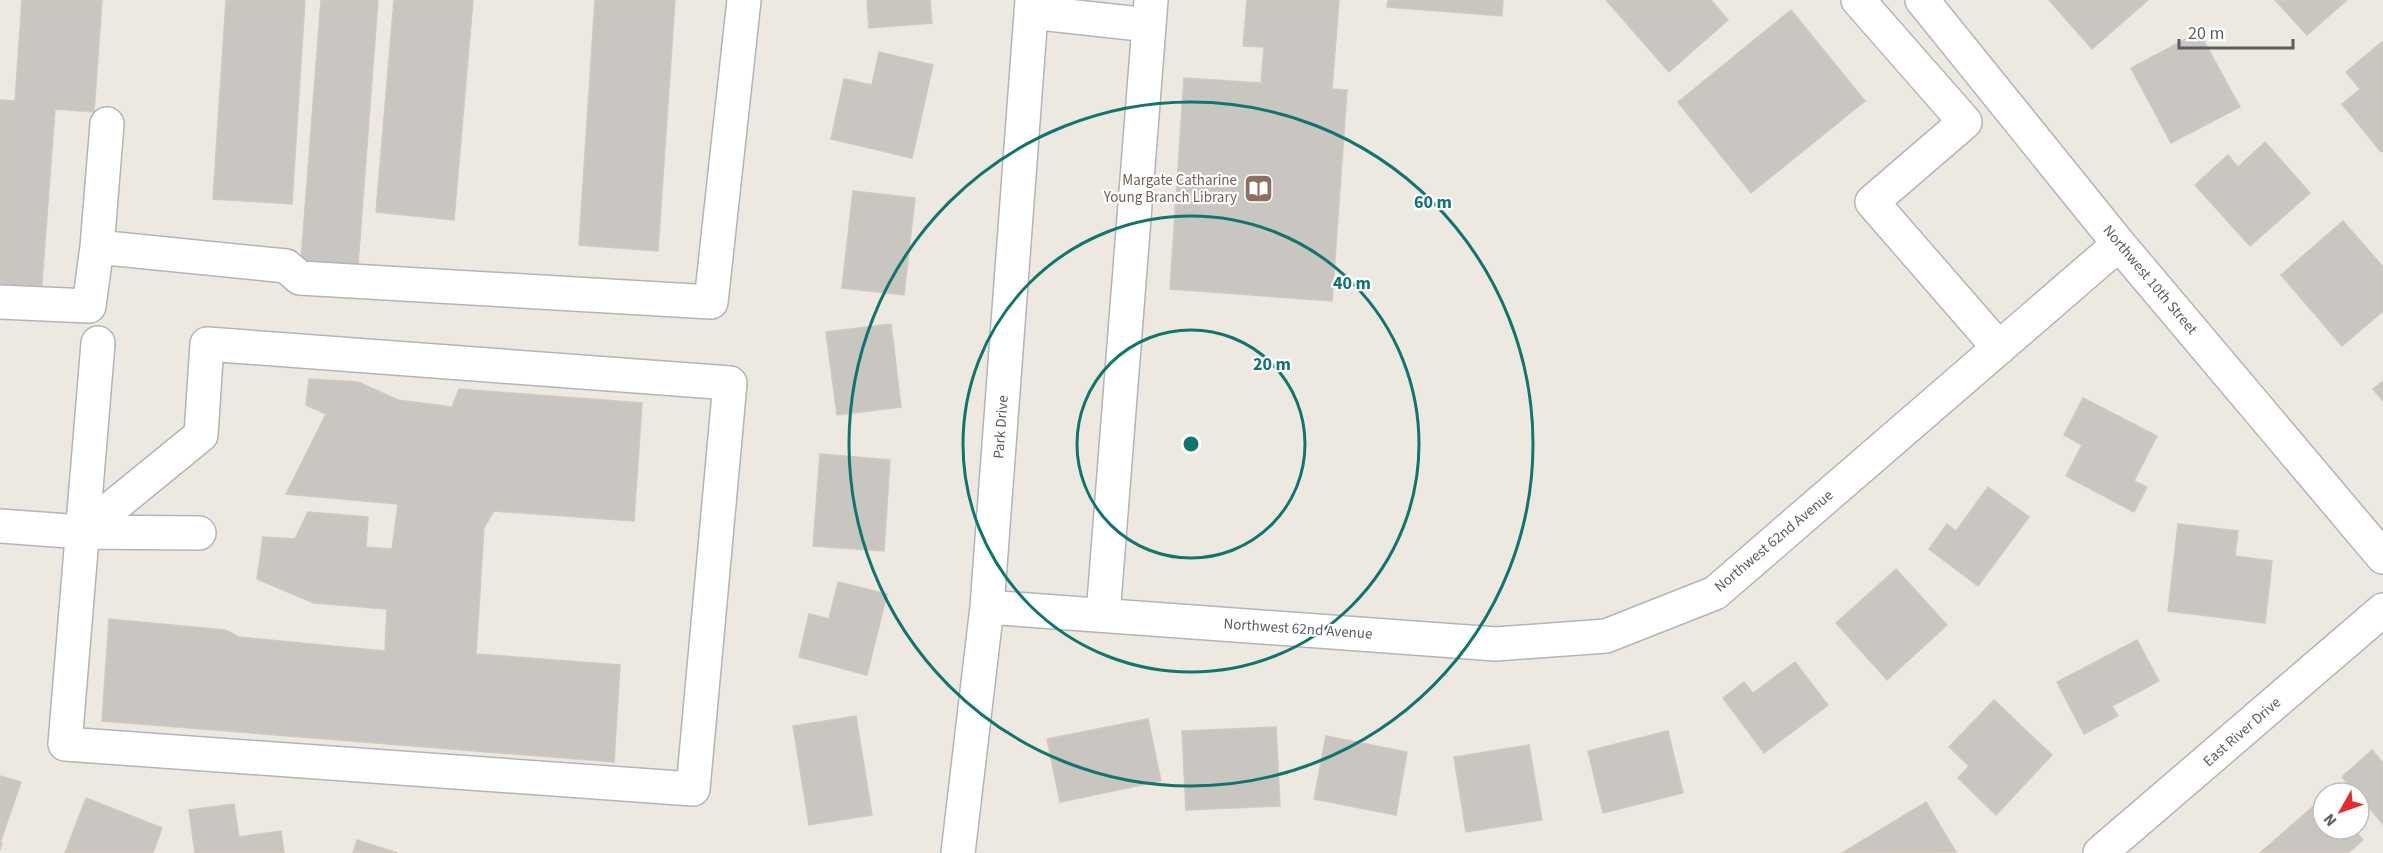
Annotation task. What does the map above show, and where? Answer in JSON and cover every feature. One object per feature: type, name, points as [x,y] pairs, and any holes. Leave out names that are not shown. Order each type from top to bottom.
[{"type":"street","points":[[97,247],[286,266],[300,278],[711,302],[744,0]]},
{"type":"street","points":[[1858,0],[1965,122]]},
{"type":"street","name":"Northwest 10th Street","points":[[1922,0],[2119,244],[2383,557]]},
{"type":"street","points":[[1032,6],[1150,13],[1103,615]]},
{"type":"street","name":"Park Drive","points":[[958,853],[987,606],[1032,6]]},
{"type":"street","points":[[1998,94],[1872,202],[1999,348]]},
{"type":"street","points":[[0,302],[89,306],[97,247],[107,124]]},
{"type":"street","name":"Northwest 62nd Avenue","points":[[987,606],[1496,644],[1606,636],[1715,593],[2119,244]]},
{"type":"street","points":[[82,532],[201,435],[207,344],[730,383],[693,789],[65,744],[82,532],[98,343]]},
{"type":"street","points":[[0,526],[82,532],[199,534]]},
{"type":"street","name":"East River Drive","points":[[2100,853],[2383,610]]},
{"type":"building","points":[[22,0],[102,0],[94,112],[55,109],[41,296],[0,293],[0,100],[15,101]]},
{"type":"building","points":[[226,0],[305,0],[292,204],[213,199]]},
{"type":"building","points":[[321,0],[378,0],[357,278],[300,274]]},
{"type":"building","points":[[394,0],[473,0],[454,220],[376,212]]},
{"type":"building","points":[[595,0],[675,0],[658,251],[579,245]]},
{"type":"building","points":[[867,0],[930,0],[932,23],[869,28]]},
{"type":"building","name":"Margate Catharine Young Branch Library","points":[[1247,0],[1339,0],[1332,89],[1347,90],[1332,301],[1170,289],[1184,78],[1261,83],[1264,47],[1243,46]]},
{"type":"building","points":[[1388,0],[1503,0],[1502,16],[1387,7]]},
{"type":"building","points":[[1606,0],[1711,0],[1728,20],[1669,72]]},
{"type":"building","points":[[2049,0],[2148,0],[2092,49]]},
{"type":"building","points":[[2275,0],[2347,0],[2307,35]]},
{"type":"building","points":[[1791,10],[1865,101],[1751,193],[1678,102]]},
{"type":"building","points":[[2199,32],[2240,107],[2171,143],[2131,68]]},
{"type":"building","points":[[2383,41],[2383,151],[2381,152],[2342,104],[2360,89],[2346,72]]},
{"type":"building","points":[[879,52],[933,65],[912,158],[831,139],[844,79],[872,85]]},
{"type":"building","points":[[2265,142],[2310,193],[2250,246],[2195,185],[2228,155],[2238,167]]},
{"type":"building","points":[[853,191],[915,198],[904,295],[842,288]]},
{"type":"building","points":[[2343,221],[2383,267],[2383,311],[2342,346],[2281,275]]},
{"type":"building","points":[[891,324],[901,407],[837,415],[826,332]]},
{"type":"building","points":[[309,379],[358,382],[398,400],[452,407],[459,389],[642,403],[634,521],[494,511],[484,527],[476,654],[620,665],[614,762],[102,721],[109,619],[225,630],[239,637],[385,651],[387,609],[314,603],[257,579],[263,537],[295,539],[308,512],[368,517],[366,547],[392,549],[398,504],[286,494],[326,414],[306,405]]},
{"type":"building","points":[[2383,381],[2383,401],[2373,389]]},
{"type":"building","points":[[2083,398],[2157,436],[2134,481],[2147,487],[2134,512],[2066,476],[2082,445],[2064,435]]},
{"type":"building","points":[[820,454],[890,460],[884,551],[813,546]]},
{"type":"building","points":[[1988,487],[2029,517],[1978,586],[1929,549],[1947,524],[1956,531]]},
{"type":"building","points":[[2178,524],[2238,531],[2235,556],[2272,561],[2265,623],[2168,611]]},
{"type":"building","points":[[1896,569],[1947,625],[1887,680],[1836,623]]},
{"type":"building","points":[[838,582],[887,594],[867,675],[799,657],[809,614],[829,619]]},
{"type":"building","points":[[2137,640],[2159,681],[2112,706],[2118,716],[2084,734],[2057,682]]},
{"type":"building","points":[[1795,662],[1828,705],[1764,753],[1723,698],[1744,682],[1753,693]]},
{"type":"building","points":[[1994,700],[2052,755],[1996,815],[1958,778],[1969,766],[1949,747]]},
{"type":"building","points":[[856,716],[872,815],[809,825],[793,726]]},
{"type":"building","points":[[1148,719],[1161,781],[1060,802],[1047,739]]},
{"type":"building","points":[[1276,727],[1280,806],[1186,810],[1182,731]]},
{"type":"building","points":[[1668,731],[1683,793],[1603,813],[1588,751]]},
{"type":"building","points":[[1326,736],[1407,752],[1396,815],[1314,799]]},
{"type":"building","points":[[1529,745],[1542,820],[1466,832],[1454,757]]},
{"type":"building","points":[[2372,750],[2383,763],[2383,824],[2371,810],[2371,781],[2346,781],[2342,777]]},
{"type":"building","points":[[0,776],[21,782],[0,843]]},
{"type":"building","points":[[86,798],[162,828],[153,853],[65,853]]},
{"type":"building","points":[[1926,802],[1956,852],[1842,853]]},
{"type":"building","points":[[234,804],[239,837],[281,831],[284,853],[195,853],[189,810]]},
{"type":"building","points":[[2311,808],[2311,841],[2362,841],[2348,853],[2260,853]]},
{"type":"building","points":[[357,840],[397,853],[353,853]]},
{"type":"place","name":"Margate Catharine Young Branch Library","points":[[1258,189]]}]
